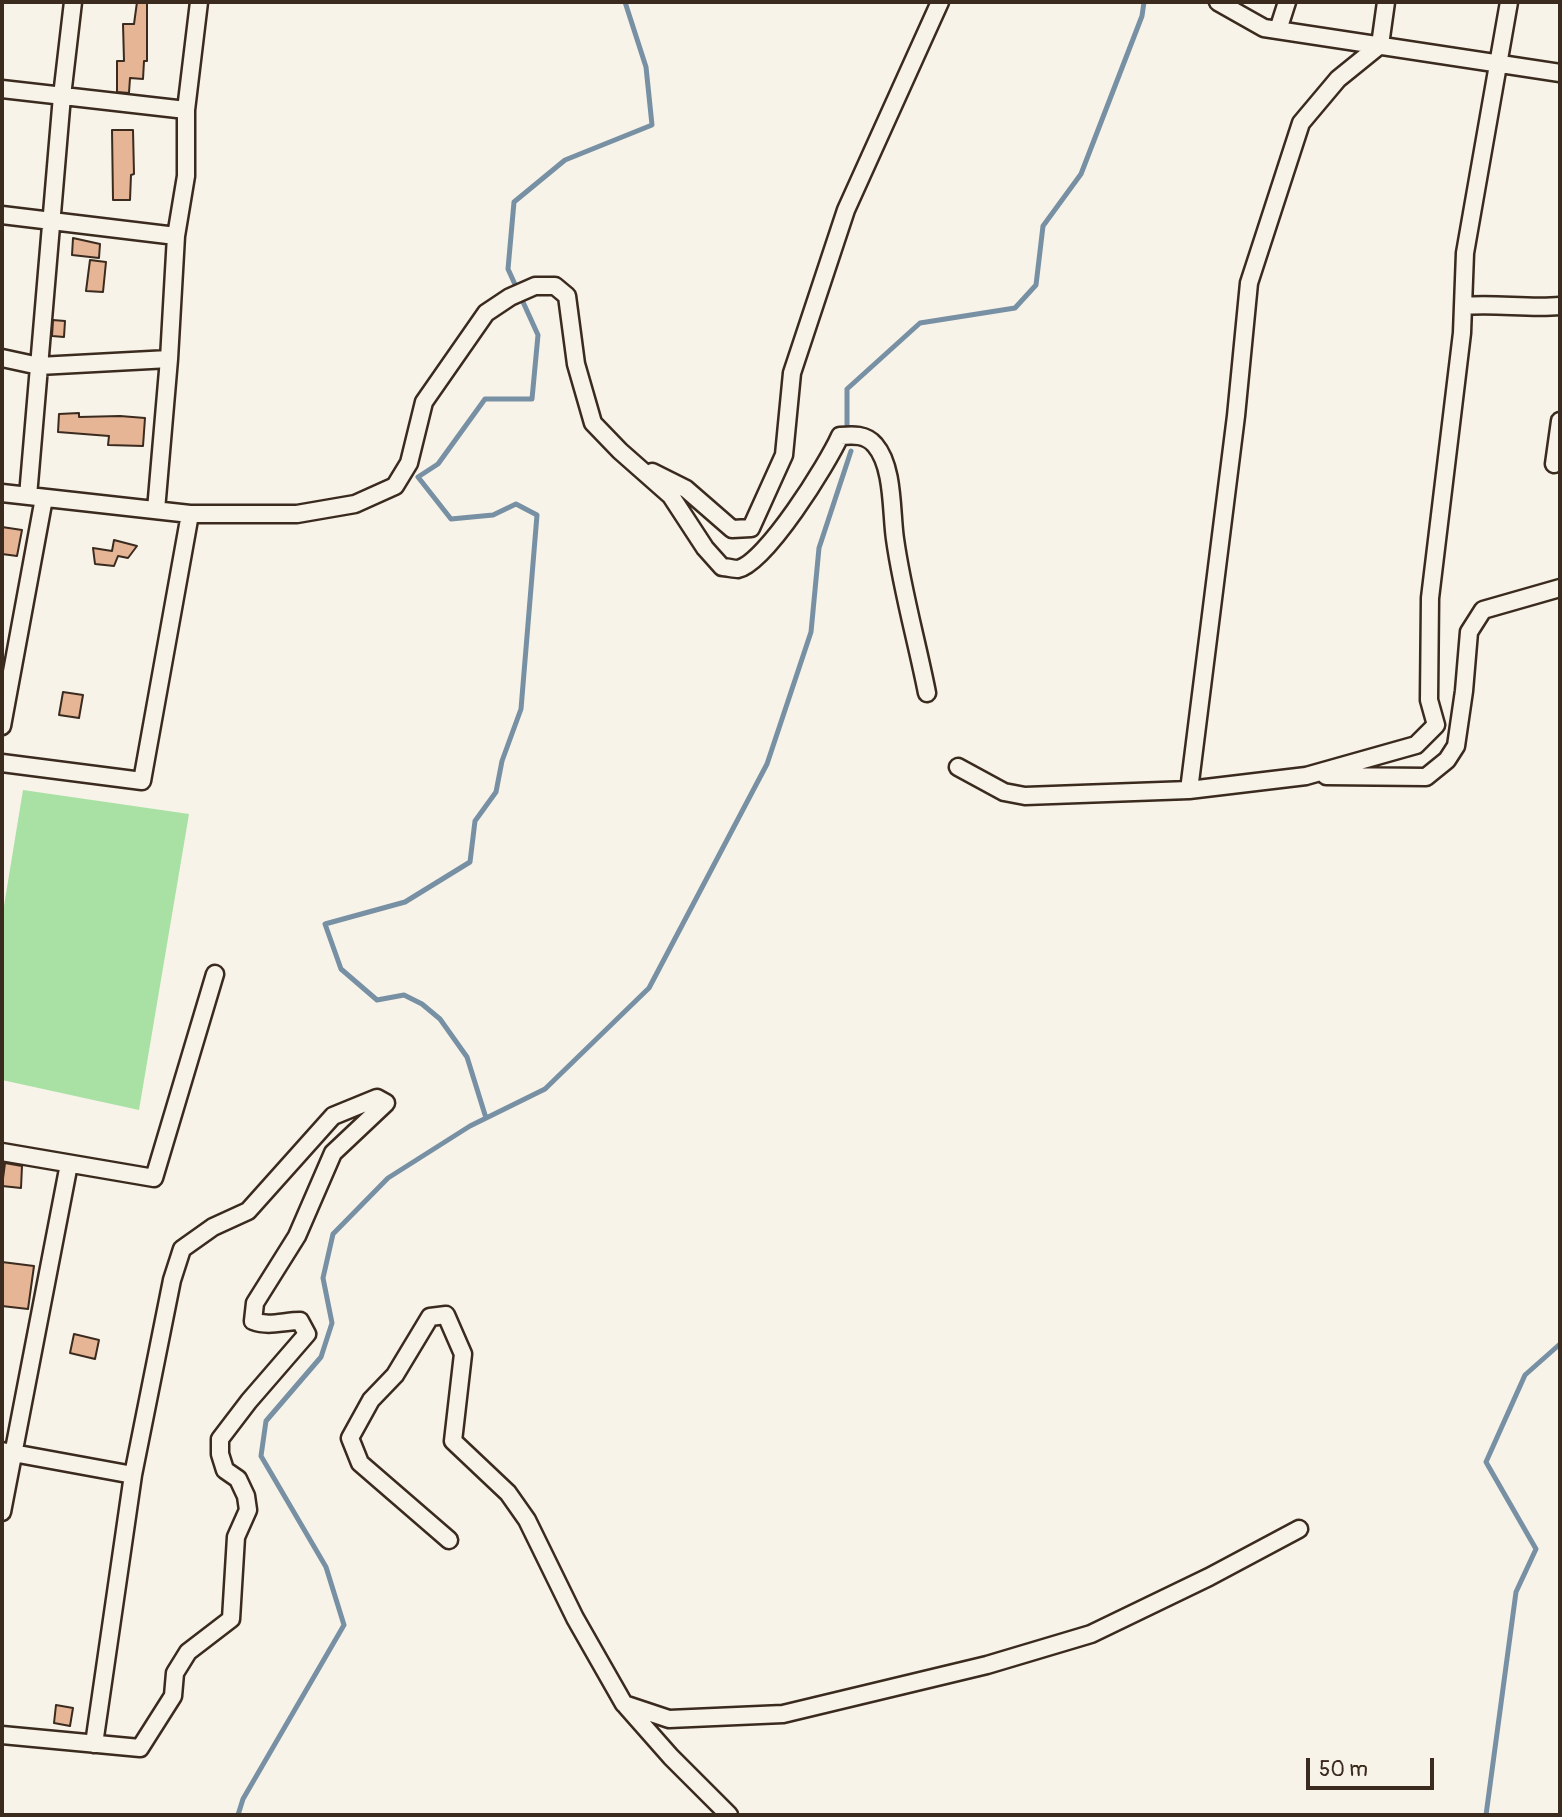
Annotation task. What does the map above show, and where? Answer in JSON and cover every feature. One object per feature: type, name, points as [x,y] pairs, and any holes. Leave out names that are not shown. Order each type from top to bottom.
[{"type":"street","points":[[2,726],[36,497],[39,366],[62,96],[73,2]]},
{"type":"street","points":[[156,510],[176,236],[186,176],[186,110],[198,2]]},
{"type":"street","points":[[634,464],[687,489],[732,528],[751,528],[784,455],[792,373],[846,210],[940,2]]},
{"type":"street","points":[[1218,2],[1264,28],[1560,73]]},
{"type":"street","points":[[1278,30],[1287,2]]},
{"type":"street","points":[[1189,790],[1250,283],[1301,123],[1338,79],[1380,45],[1386,2]]},
{"type":"street","points":[[1306,776],[1416,745],[1436,725],[1429,700],[1430,598],[1462,333],[1465,253],[1509,2]]},
{"type":"street","points":[[2,89],[186,110]]},
{"type":"street","points":[[2,215],[176,236]]},
{"type":"street","points":[[2,493],[190,514],[297,514],[355,504],[395,486],[409,463],[424,402],[486,313],[509,297],[535,286],[555,286],[567,296],[576,364],[593,423],[671,496],[705,548],[722,567],[738,569],[758,557],[831,457],[840,436],[860,435],[875,445],[885,464],[892,499],[895,539],[927,693]]},
{"type":"street","points":[[1463,306],[1560,306]]},
{"type":"street","points":[[2,358],[39,366],[169,359]]},
{"type":"street","points":[[1554,464],[1560,421]]},
{"type":"street","points":[[2,763],[142,781],[190,514]]},
{"type":"street","points":[[958,767],[1004,792],[1025,796],[1189,790],[1306,776],[1426,777],[1447,760],[1456,746],[1469,632],[1482,610],[1560,587]]},
{"type":"street","points":[[2,1152],[153,1178],[215,974]]},
{"type":"street","points":[[2,1735],[94,1744],[140,1748],[173,1696],[174,1673],[188,1652],[231,1619],[236,1537],[248,1510],[246,1496],[238,1479],[225,1470],[220,1454],[220,1439],[307,1334],[300,1321],[264,1325],[253,1321],[255,1303],[297,1236],[333,1153],[386,1103],[377,1098],[333,1116],[248,1211],[213,1227],[182,1249],[172,1280],[134,1475],[94,1744]]},
{"type":"street","points":[[2,1512],[8,1452],[69,1164]]},
{"type":"street","points":[[449,1540],[360,1463],[350,1438],[371,1400],[395,1375],[430,1317],[446,1315],[463,1354],[453,1441],[508,1493],[527,1520],[575,1618],[624,1704],[671,1757],[729,1815]]},
{"type":"street","points":[[8,1452],[134,1475]]},
{"type":"street","points":[[624,1704],[669,1719],[783,1714],[988,1665],[1091,1633],[1190,1586],[1299,1529]]},
{"type":"green space","points":[[23,790],[189,814],[139,1110],[2,1080],[2,918]]},
{"type":"building","points":[[137,2],[147,2],[147,61],[144,61],[143,79],[130,78],[129,93],[117,92],[117,61],[124,61],[123,24],[134,24]]},
{"type":"building","points":[[112,130],[133,130],[134,174],[131,175],[130,200],[113,200]]},
{"type":"building","points":[[73,238],[100,244],[99,258],[72,255]]},
{"type":"building","points":[[90,260],[106,262],[103,292],[86,291]]},
{"type":"building","points":[[53,320],[65,321],[64,337],[52,336]]},
{"type":"building","points":[[79,413],[79,417],[145,418],[143,446],[108,445],[109,436],[58,432],[59,414]]},
{"type":"building","points":[[2,527],[22,530],[17,556],[2,554]]},
{"type":"building","points":[[114,540],[137,546],[128,558],[118,556],[114,566],[95,564],[93,548],[112,551]]},
{"type":"building","points":[[63,692],[83,695],[79,718],[59,715]]},
{"type":"building","points":[[5,1163],[22,1166],[21,1188],[2,1186]]},
{"type":"building","points":[[2,1262],[34,1266],[28,1309],[2,1306]]},
{"type":"building","points":[[74,1334],[99,1340],[95,1359],[70,1353]]},
{"type":"building","points":[[56,1705],[73,1708],[70,1726],[54,1723]]},
{"type":"waterway","points":[[486,1118],[467,1057],[440,1019],[422,1004],[404,995],[377,1000],[341,969],[325,924],[405,902],[470,862],[475,821],[496,792],[502,761],[521,709],[537,515],[516,504],[493,515],[451,519],[418,477],[438,464],[485,399],[532,399],[538,335],[508,269],[514,202],[565,160],[652,125],[646,67],[625,2]]},
{"type":"waterway","points":[[847,425],[847,389],[920,323],[1015,308],[1036,285],[1043,226],[1081,174],[1142,16],[1144,2]]},
{"type":"waterway","points":[[238,1815],[243,1799],[344,1625],[326,1567],[261,1456],[266,1421],[321,1357],[332,1323],[323,1278],[333,1234],[388,1178],[470,1126],[545,1089],[649,988],[767,764],[811,632],[819,548],[851,451]]},
{"type":"waterway","points":[[1486,1815],[1516,1592],[1536,1549],[1486,1462],[1525,1375],[1560,1344]]}]
